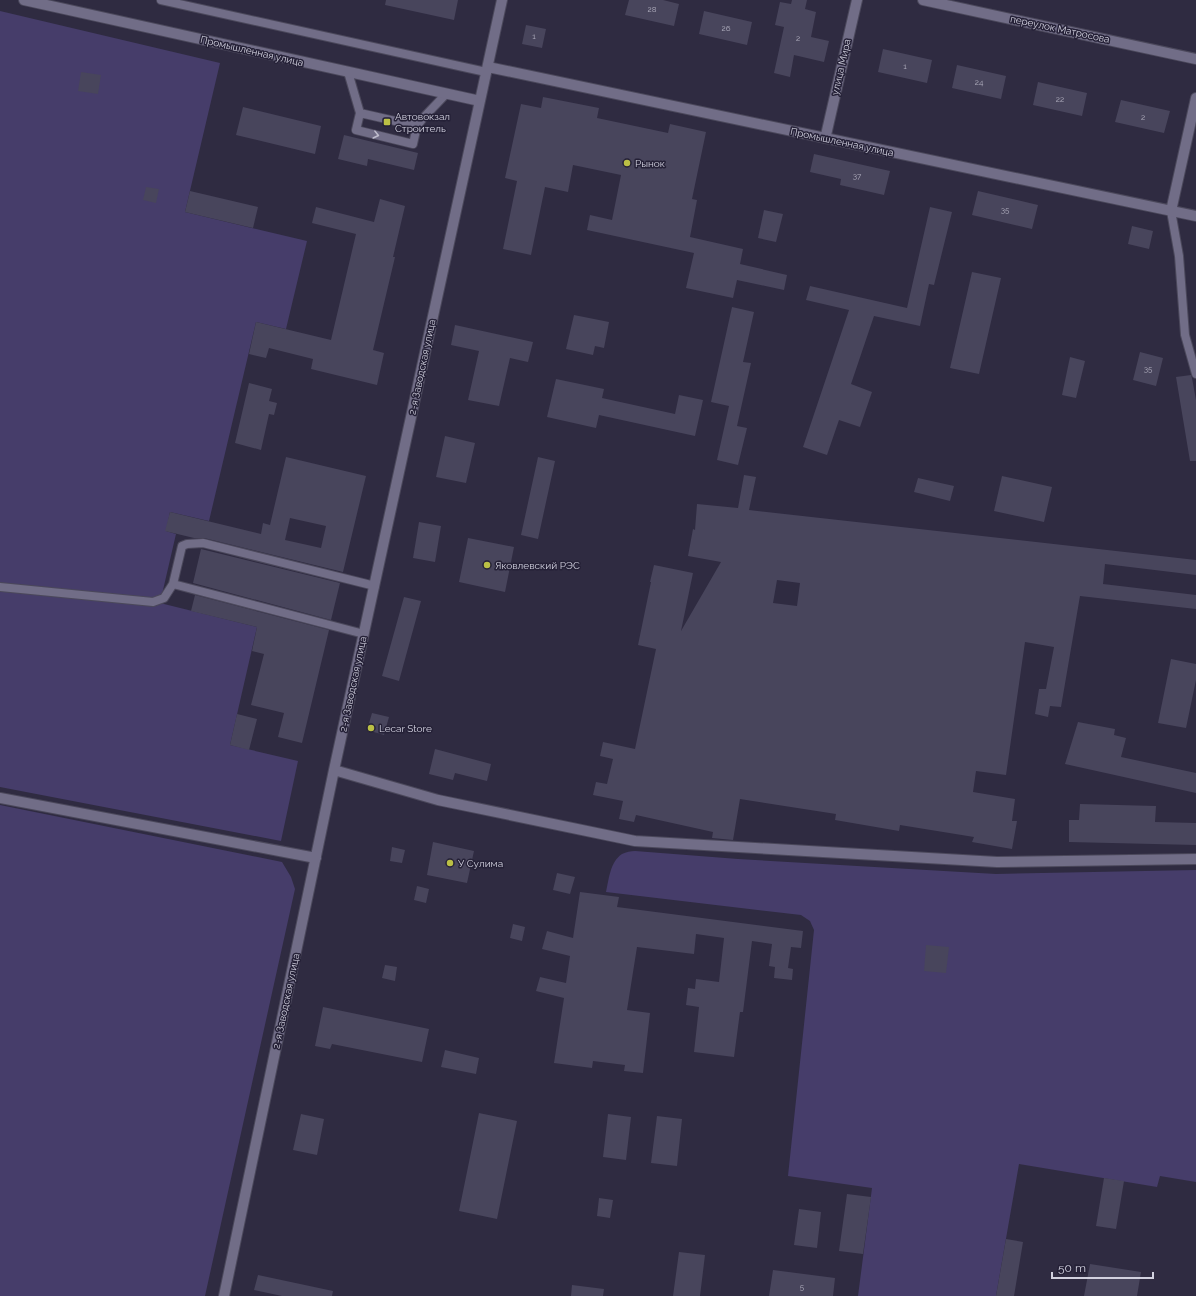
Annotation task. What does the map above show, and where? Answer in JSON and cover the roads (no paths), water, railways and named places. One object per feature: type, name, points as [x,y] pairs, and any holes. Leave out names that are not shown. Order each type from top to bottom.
[{"type":"street","name":"Промышленная улица","points":[[24,0],[480,101]]},
{"type":"street","name":"2-я Заводская улица","points":[[224,1296],[334,770],[502,0]]},
{"type":"street","name":"улица Мира","points":[[826,135],[857,0]]},
{"type":"street","name":"переулок Матросова","points":[[923,0],[1196,59]]},
{"type":"street","name":"Промышленная улица","points":[[487,70],[1196,216]]},
{"type":"street","points":[[1171,211],[1196,98]]},
{"type":"street","points":[[334,770],[438,800],[635,841],[997,862],[1196,859]]},
{"type":"street","points":[[0,798],[316,858]]},
{"type":"lane","points":[[161,0],[487,70]]},
{"type":"lane","points":[[348,72],[360,112],[356,130],[413,144],[417,126],[446,94]]},
{"type":"lane","points":[[360,112],[417,126]]},
{"type":"lane","points":[[1171,211],[1179,256],[1185,335],[1196,374]]},
{"type":"lane","points":[[0,587],[153,602],[164,598],[173,584],[182,546],[187,544],[202,543],[375,586]]},
{"type":"lane","points":[[173,584],[364,634]]},
{"type":"place","name":"Автовокзал Строитель","points":[[387,122]]},
{"type":"place","name":"Рынок","points":[[627,163]]},
{"type":"place","name":"Яковлевский РЭС","points":[[487,565]]},
{"type":"place","name":"Lecar Store","points":[[371,728]]},
{"type":"place","name":"У Сулима","points":[[450,863]]}]
